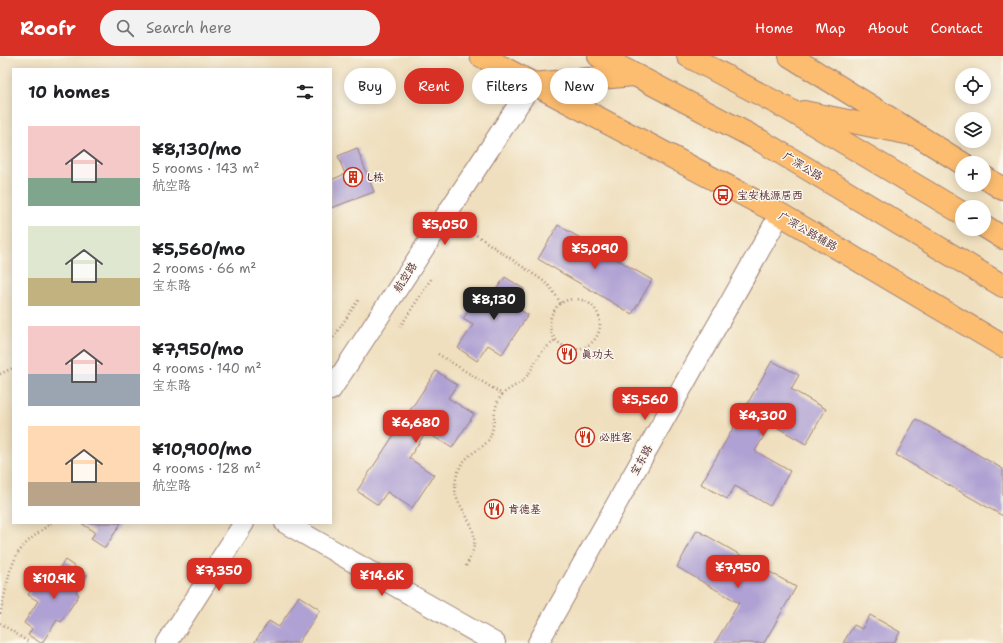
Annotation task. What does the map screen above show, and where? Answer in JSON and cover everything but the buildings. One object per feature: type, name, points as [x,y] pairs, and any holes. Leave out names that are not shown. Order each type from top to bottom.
[{"type":"main road","name":"广深公路辅路","points":[[480,56],[502,68]]},
{"type":"main road","name":"广深公路","points":[[599,56],[761,141],[1003,286]]},
{"type":"main road","points":[[688,56],[788,109],[955,209]]},
{"type":"main road","points":[[790,56],[955,159]]},
{"type":"main road","points":[[542,83],[634,75]]},
{"type":"main road","name":"广深公路辅路","points":[[542,89],[780,214],[1003,346]]},
{"type":"main road","points":[[788,109],[916,135]]},
{"type":"main road","points":[[991,181],[1003,189]]},
{"type":"main road","points":[[991,230],[1003,238]]},
{"type":"street","name":"航空路","points":[[332,388],[519,104]]},
{"type":"street","name":"宝东路","points":[[538,643],[780,214]]},
{"type":"street","points":[[167,643],[243,524]]},
{"type":"street","points":[[287,524],[495,643]]},
{"type":"path","points":[[460,224],[535,274],[550,287],[561,303]]},
{"type":"path","points":[[400,327],[431,279]]},
{"type":"path","points":[[332,340],[359,299]]},
{"type":"path","points":[[577,299],[585,301],[598,312],[600,328],[592,343],[578,350],[569,349],[562,346],[555,340],[551,333],[551,317],[555,309],[561,303],[577,299]]},
{"type":"path","points":[[466,566],[473,555],[475,544],[470,523],[457,500],[455,486],[458,471],[465,459],[480,449],[487,441],[493,428],[498,402],[502,394],[529,374],[542,351],[555,340]]},
{"type":"path","points":[[438,354],[502,394]]},
{"type":"path","points":[[0,374],[12,368]]},
{"type":"path","points":[[0,614],[10,571],[17,554],[28,541],[50,524]]},
{"type":"path","points":[[0,623],[30,643]]},
{"type":"place","name":"L栋","points":[[353,177]]},
{"type":"place","name":"宝安桃源居西","points":[[723,195]]},
{"type":"place","name":"真功夫","points":[[567,354]]},
{"type":"place","name":"必胜客","points":[[585,437]]},
{"type":"place","name":"肯德基","points":[[494,509]]}]
